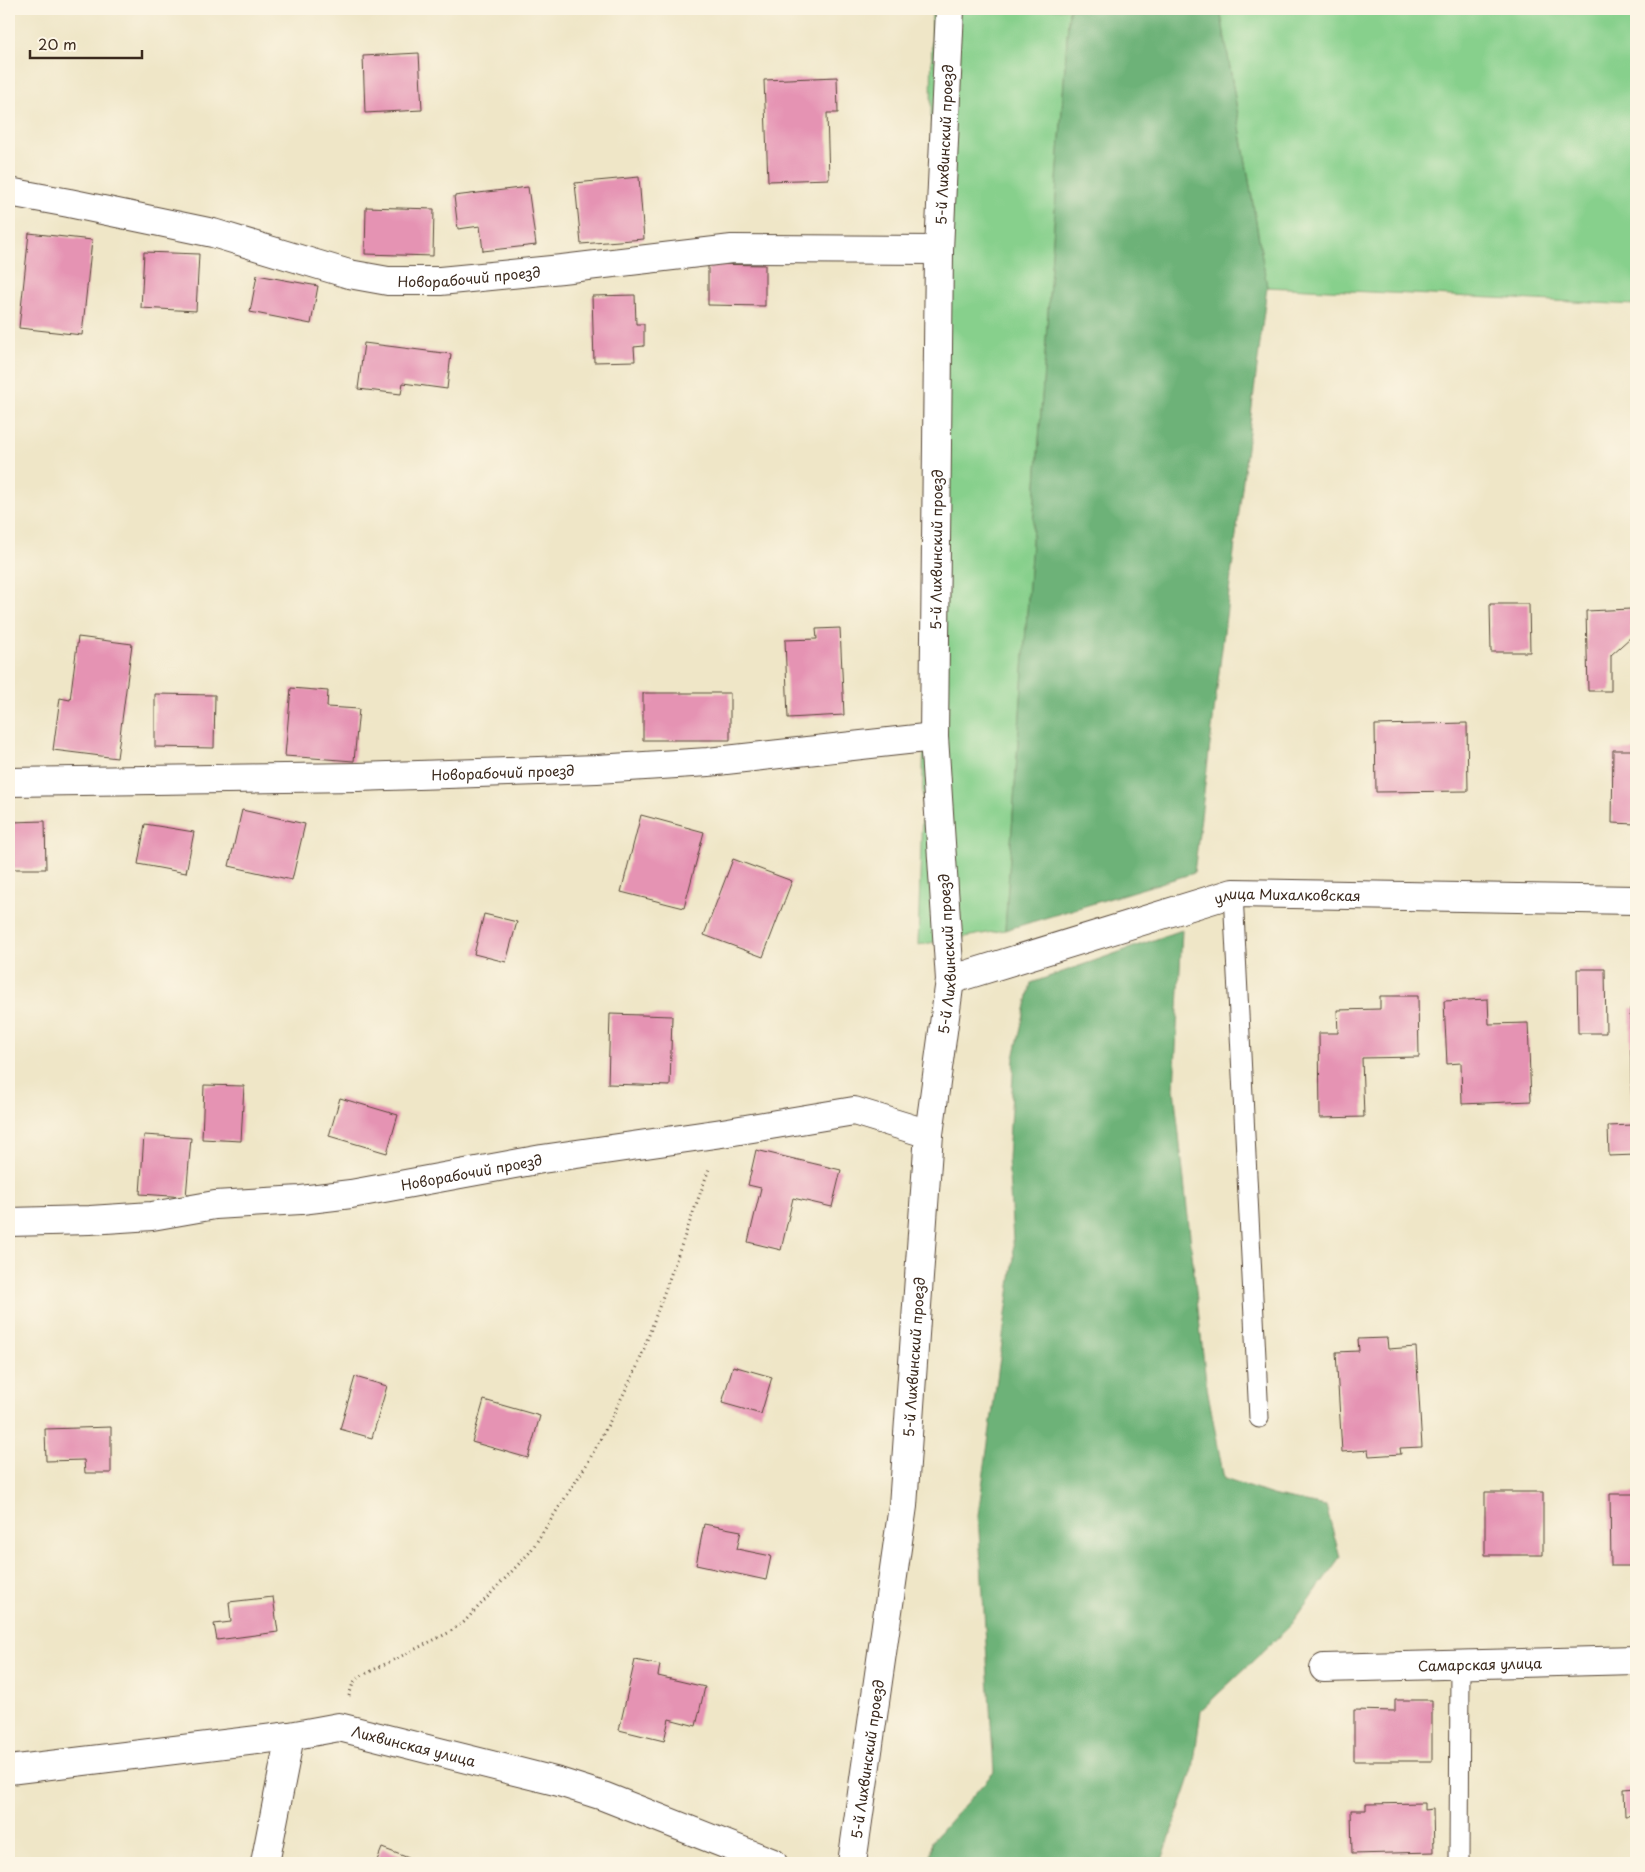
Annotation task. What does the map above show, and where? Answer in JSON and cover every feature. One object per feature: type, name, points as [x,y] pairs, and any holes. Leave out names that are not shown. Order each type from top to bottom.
[{"type":"street","name":"5-й Лихвинский проезд","points":[[852,1863],[903,1506],[929,1134],[950,980],[934,737],[939,250],[950,9]]},
{"type":"street","name":"Новорабочий проезд","points":[[9,192],[213,233],[349,274],[388,281],[450,280],[732,249],[939,250]]},
{"type":"street","name":"Новорабочий проезд","points":[[9,782],[358,777],[597,769],[708,762],[934,737]]},
{"type":"street","name":"улица Михалковская","points":[[950,980],[1233,893],[1636,900]]},
{"type":"street","name":"Новорабочий проезд","points":[[9,1222],[90,1220],[143,1216],[215,1205],[301,1200],[351,1194],[542,1159],[722,1133],[854,1111],[929,1134]]},
{"type":"street","name":"Самарская улица","points":[[1324,1668],[1636,1660]]},
{"type":"street","name":"Лихвинская улица","points":[[9,1770],[292,1736],[339,1727],[559,1782],[603,1796],[773,1863]]},
{"type":"street","points":[[265,1863],[292,1736]]},
{"type":"lane","points":[[1233,893],[1259,1418]]},
{"type":"lane","points":[[1459,1863],[1460,1664]]},
{"type":"path","points":[[339,1727],[351,1688],[356,1680],[448,1633],[464,1622],[535,1544],[587,1464],[638,1365],[722,1133]]},
{"type":"green space","points":[[932,9],[1069,9],[1005,930],[918,945],[926,670]]},
{"type":"green space","points":[[1069,9],[1220,9],[1267,287],[1194,873],[1005,930]]},
{"type":"green space","points":[[1220,9],[1636,9],[1636,305],[1267,287]]},
{"type":"green space","points":[[1182,930],[1174,1089],[1206,1382],[1224,1479],[1276,1496],[1326,1506],[1340,1557],[1292,1624],[1201,1710],[1193,1769],[1161,1863],[930,1863],[932,1841],[994,1772],[978,1515],[1014,1257],[1008,1158],[1014,1058],[1031,983]]},
{"type":"building","points":[[419,53],[422,110],[365,113],[363,56]]},
{"type":"building","points":[[837,77],[838,113],[827,113],[829,179],[768,181],[764,80]]},
{"type":"building","points":[[639,177],[644,239],[581,244],[575,183]]},
{"type":"building","points":[[528,187],[536,245],[483,251],[480,226],[458,229],[454,196]]},
{"type":"building","points":[[366,207],[434,209],[433,256],[365,254]]},
{"type":"building","points":[[29,233],[92,240],[82,335],[19,328]]},
{"type":"building","points":[[144,252],[199,254],[196,311],[141,308]]},
{"type":"building","points":[[708,264],[765,265],[765,306],[708,305]]},
{"type":"building","points":[[257,275],[318,286],[311,324],[250,312]]},
{"type":"building","points":[[635,295],[636,324],[644,324],[644,346],[634,347],[635,361],[594,362],[592,296]]},
{"type":"building","points":[[364,343],[451,354],[447,389],[403,383],[401,394],[358,389]]},
{"type":"building","points":[[1490,604],[1529,604],[1530,652],[1491,652]]},
{"type":"building","points":[[1631,609],[1631,637],[1611,655],[1611,691],[1588,691],[1586,611]]},
{"type":"building","points":[[840,628],[844,715],[788,718],[785,640],[817,639],[816,629]]},
{"type":"building","points":[[78,637],[132,644],[117,758],[53,750],[60,698],[70,700]]},
{"type":"building","points":[[291,688],[328,691],[327,707],[359,709],[354,761],[285,756]]},
{"type":"building","points":[[643,693],[730,693],[730,740],[643,740]]},
{"type":"building","points":[[155,694],[215,695],[214,748],[155,747]]},
{"type":"building","points":[[1467,723],[1468,791],[1376,792],[1375,725]]},
{"type":"building","points":[[1613,750],[1636,750],[1636,824],[1612,823]]},
{"type":"building","points":[[242,810],[305,824],[292,880],[229,866]]},
{"type":"building","points":[[641,815],[704,832],[684,908],[621,892]]},
{"type":"building","points":[[45,821],[46,869],[12,869],[11,822]]},
{"type":"building","points":[[145,824],[194,832],[186,873],[138,864]]},
{"type":"building","points":[[733,859],[792,881],[763,957],[704,935]]},
{"type":"building","points":[[484,914],[517,922],[506,962],[474,954]]},
{"type":"building","points":[[1577,969],[1605,969],[1606,1033],[1578,1033]]},
{"type":"building","points":[[1380,996],[1418,996],[1419,1057],[1362,1058],[1364,1117],[1320,1118],[1319,1033],[1338,1033],[1337,1010],[1380,1009]]},
{"type":"building","points":[[1488,999],[1489,1024],[1528,1023],[1531,1101],[1462,1104],[1461,1063],[1447,1064],[1444,1001]]},
{"type":"building","points":[[1630,1008],[1636,1008],[1636,1084],[1631,1084]]},
{"type":"building","points":[[610,1014],[672,1016],[670,1086],[608,1084]]},
{"type":"building","points":[[204,1085],[244,1086],[241,1141],[202,1139]]},
{"type":"building","points":[[1631,1086],[1636,1086],[1636,1155],[1609,1156],[1608,1126],[1633,1125]]},
{"type":"building","points":[[340,1098],[398,1115],[387,1153],[329,1136]]},
{"type":"building","points":[[144,1135],[191,1138],[186,1197],[140,1194]]},
{"type":"building","points":[[756,1150],[841,1170],[832,1207],[793,1198],[781,1250],[748,1242],[761,1188],[748,1185]]},
{"type":"building","points":[[1387,1338],[1388,1349],[1416,1347],[1422,1447],[1400,1448],[1401,1454],[1369,1456],[1368,1450],[1342,1452],[1336,1352],[1359,1351],[1358,1339]]},
{"type":"building","points":[[733,1366],[772,1377],[761,1414],[722,1403]]},
{"type":"building","points":[[355,1377],[387,1386],[372,1438],[340,1429]]},
{"type":"building","points":[[484,1400],[540,1416],[528,1458],[472,1442]]},
{"type":"building","points":[[111,1427],[111,1473],[85,1473],[84,1460],[46,1461],[45,1429]]},
{"type":"building","points":[[1485,1492],[1543,1492],[1543,1555],[1485,1555]]},
{"type":"building","points":[[1610,1494],[1636,1494],[1636,1566],[1611,1566]]},
{"type":"building","points":[[704,1524],[741,1531],[737,1549],[771,1556],[766,1580],[696,1565]]},
{"type":"building","points":[[273,1597],[278,1632],[217,1640],[214,1624],[231,1622],[229,1602]]},
{"type":"building","points":[[9,1604],[13,1605],[9,1616]]},
{"type":"building","points":[[635,1660],[660,1665],[658,1676],[705,1687],[696,1726],[669,1719],[664,1741],[619,1730]]},
{"type":"building","points":[[1395,1700],[1432,1700],[1432,1761],[1354,1761],[1354,1710],[1395,1711]]},
{"type":"building","points":[[1636,1788],[1636,1815],[1625,1816],[1624,1789]]},
{"type":"building","points":[[1424,1803],[1424,1810],[1433,1809],[1434,1852],[1352,1854],[1351,1810],[1366,1810],[1366,1804]]},
{"type":"building","points":[[382,1848],[422,1863],[376,1863]]}]
